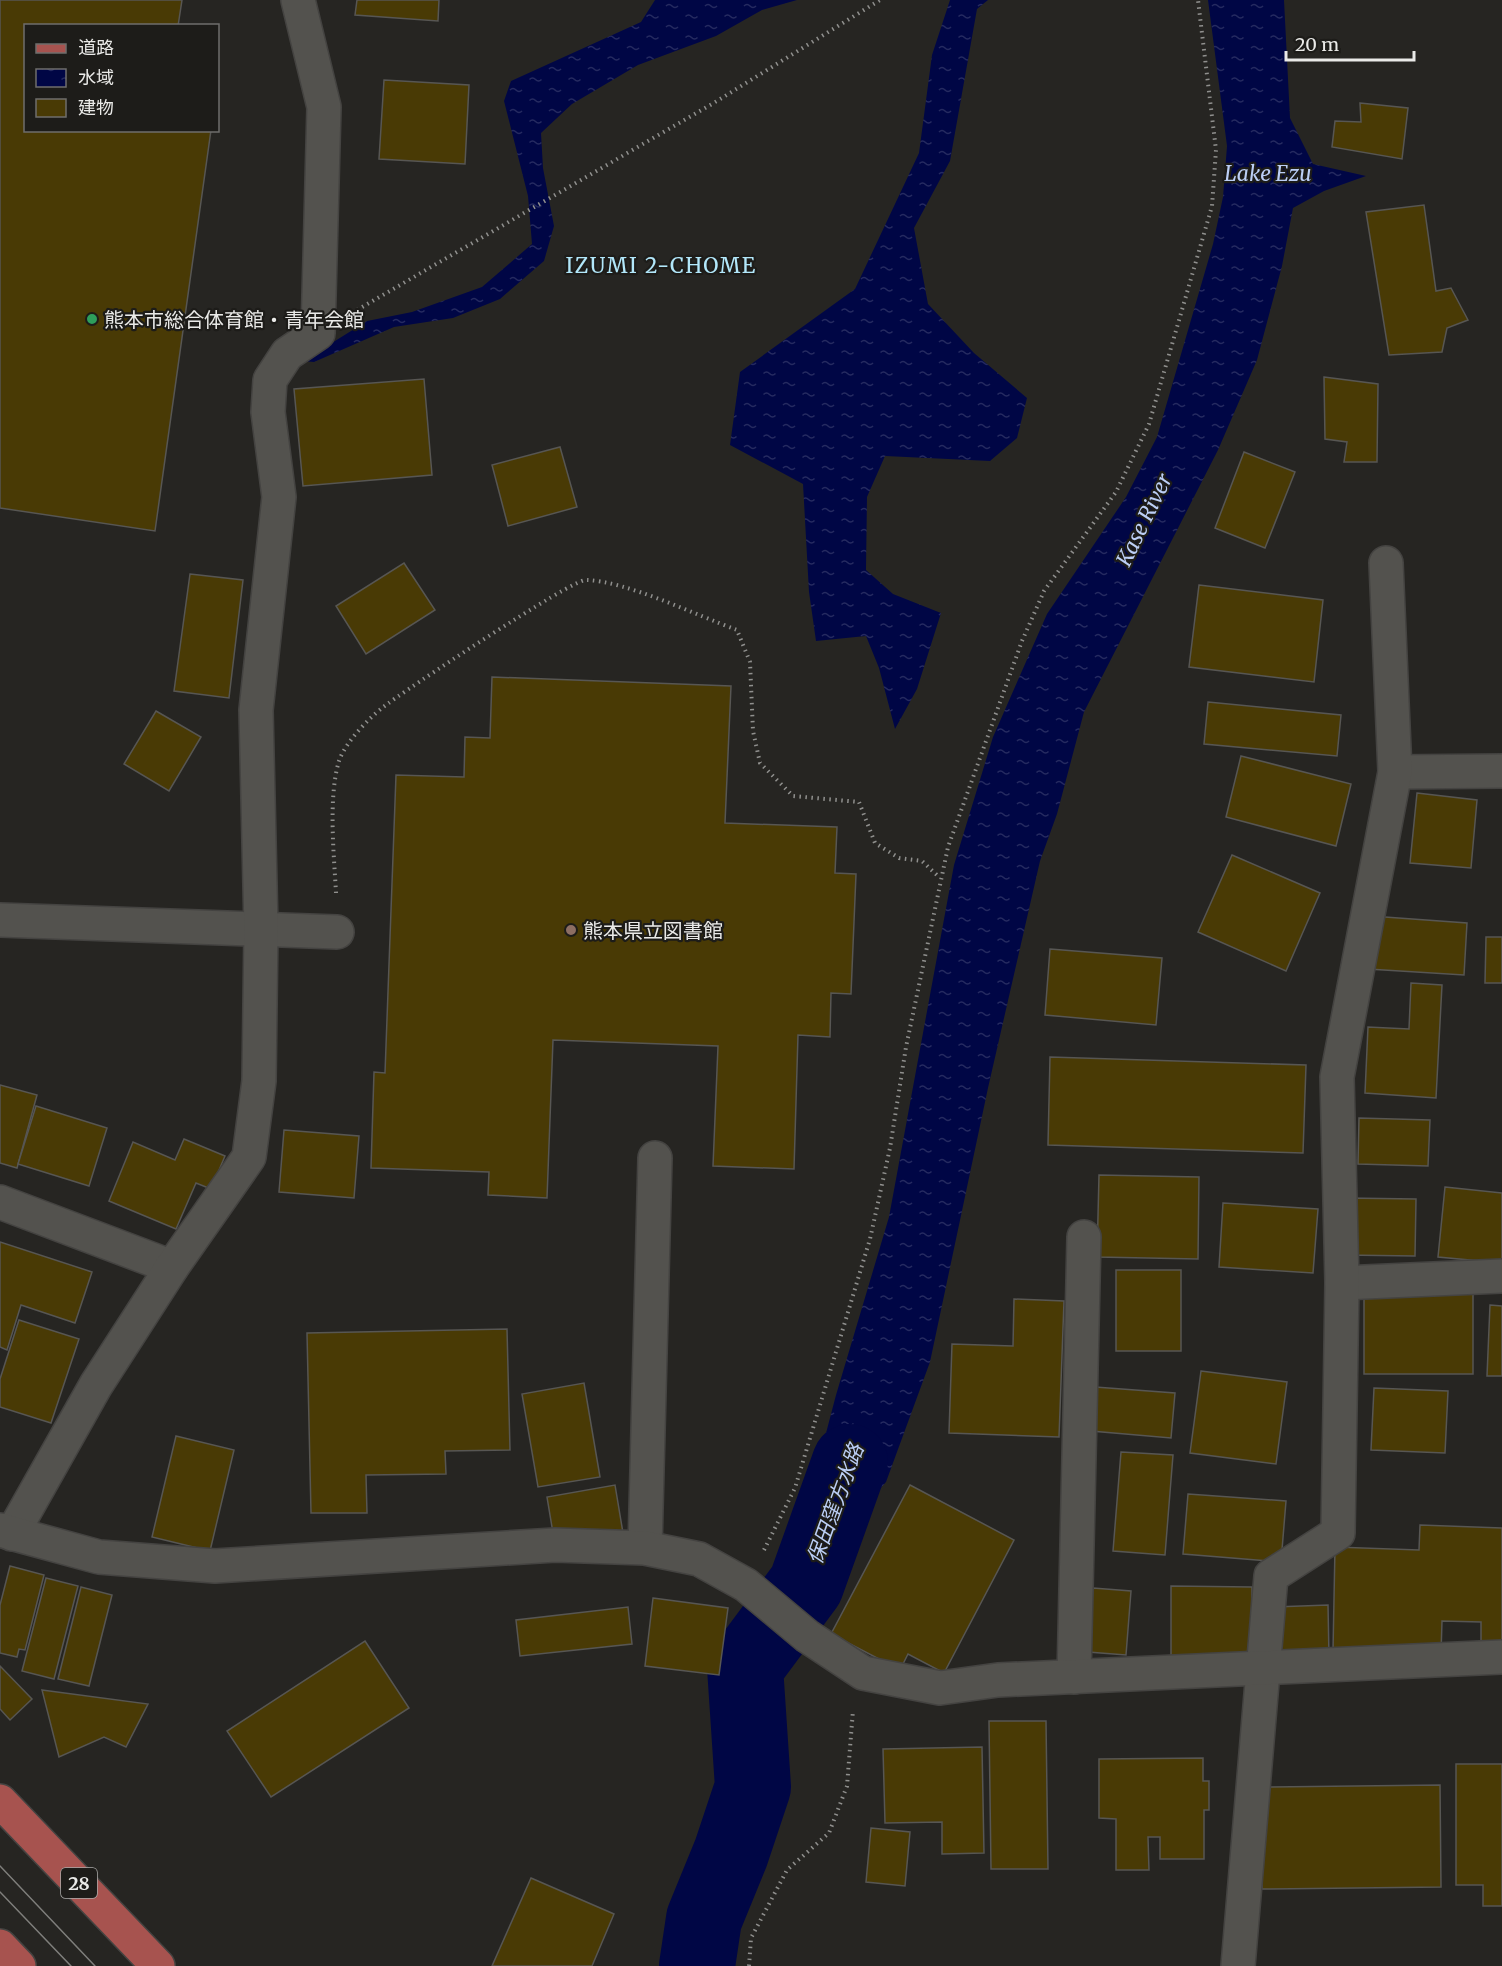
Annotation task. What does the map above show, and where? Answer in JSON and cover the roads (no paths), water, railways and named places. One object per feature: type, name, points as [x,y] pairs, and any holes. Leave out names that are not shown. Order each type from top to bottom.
[{"type":"main road","name":"28","points":[[0,1801],[159,1966]]},
{"type":"main road","points":[[0,1946],[20,1966]]},
{"type":"street","points":[[298,0],[324,107],[318,333],[287,354],[270,380],[267,412],[279,497],[256,710],[261,929],[260,1081],[249,1157],[172,1267],[6,1532],[99,1557],[215,1566],[555,1545],[645,1548],[699,1559],[747,1586],[807,1636],[863,1673],[940,1688],[998,1680],[1502,1657]]},
{"type":"street","points":[[1238,1966],[1271,1576],[1338,1533],[1342,1283],[1337,1077],[1395,772],[1386,562]]},
{"type":"street","points":[[1395,772],[1502,771]]},
{"type":"street","points":[[0,920],[337,933]]},
{"type":"street","points":[[645,1548],[655,1158]]},
{"type":"street","points":[[0,1202],[172,1267]]},
{"type":"street","points":[[1074,1677],[1084,1237]]},
{"type":"street","points":[[1342,1283],[1502,1276]]},
{"type":"water","points":[[655,0],[797,0],[762,10],[716,36],[638,65],[572,104],[541,133],[543,168],[554,226],[544,261],[500,299],[453,318],[394,327],[314,362],[303,361],[367,321],[412,312],[482,287],[532,244],[528,196],[504,101],[511,81],[641,22]]},
{"type":"water","points":[[950,0],[988,0],[977,9],[950,161],[914,228],[928,304],[974,353],[1027,398],[1017,438],[990,461],[885,456],[867,497],[866,570],[893,594],[941,613],[917,689],[895,729],[879,668],[866,636],[816,641],[809,592],[803,484],[730,445],[740,372],[855,289],[919,153],[932,55]]},
{"type":"water","name":"Lake Ezu","points":[[1208,0],[1284,0],[1290,118],[1313,164],[1366,176],[1324,191],[1293,208],[1282,266],[1257,360],[1218,450],[1084,712],[1057,814],[1040,861],[988,1088],[930,1362],[886,1482],[801,1577],[815,1475],[836,1395],[889,1217],[954,865],[993,737],[1047,614],[1126,497],[1157,437],[1213,244],[1223,197],[1227,146]]},
{"type":"waterway","name":"保田窪方水路","points":[[697,1966],[704,1919],[731,1853],[753,1787],[745,1667],[806,1585],[850,1462]]},
{"type":"tram line","points":[[0,1866],[95,1966]]},
{"type":"tram line","points":[[0,1892],[71,1966]]},
{"type":"place","name":"熊本市総合体育館・青年会館","points":[[92,319]]},
{"type":"place","name":"熊本県立図書館","points":[[571,930]]},
{"type":"district","name":"IZUMI 2-CHOME","points":[[661,265]]},
{"type":"water label","name":"Kase River","points":[[1144,520]]}]
